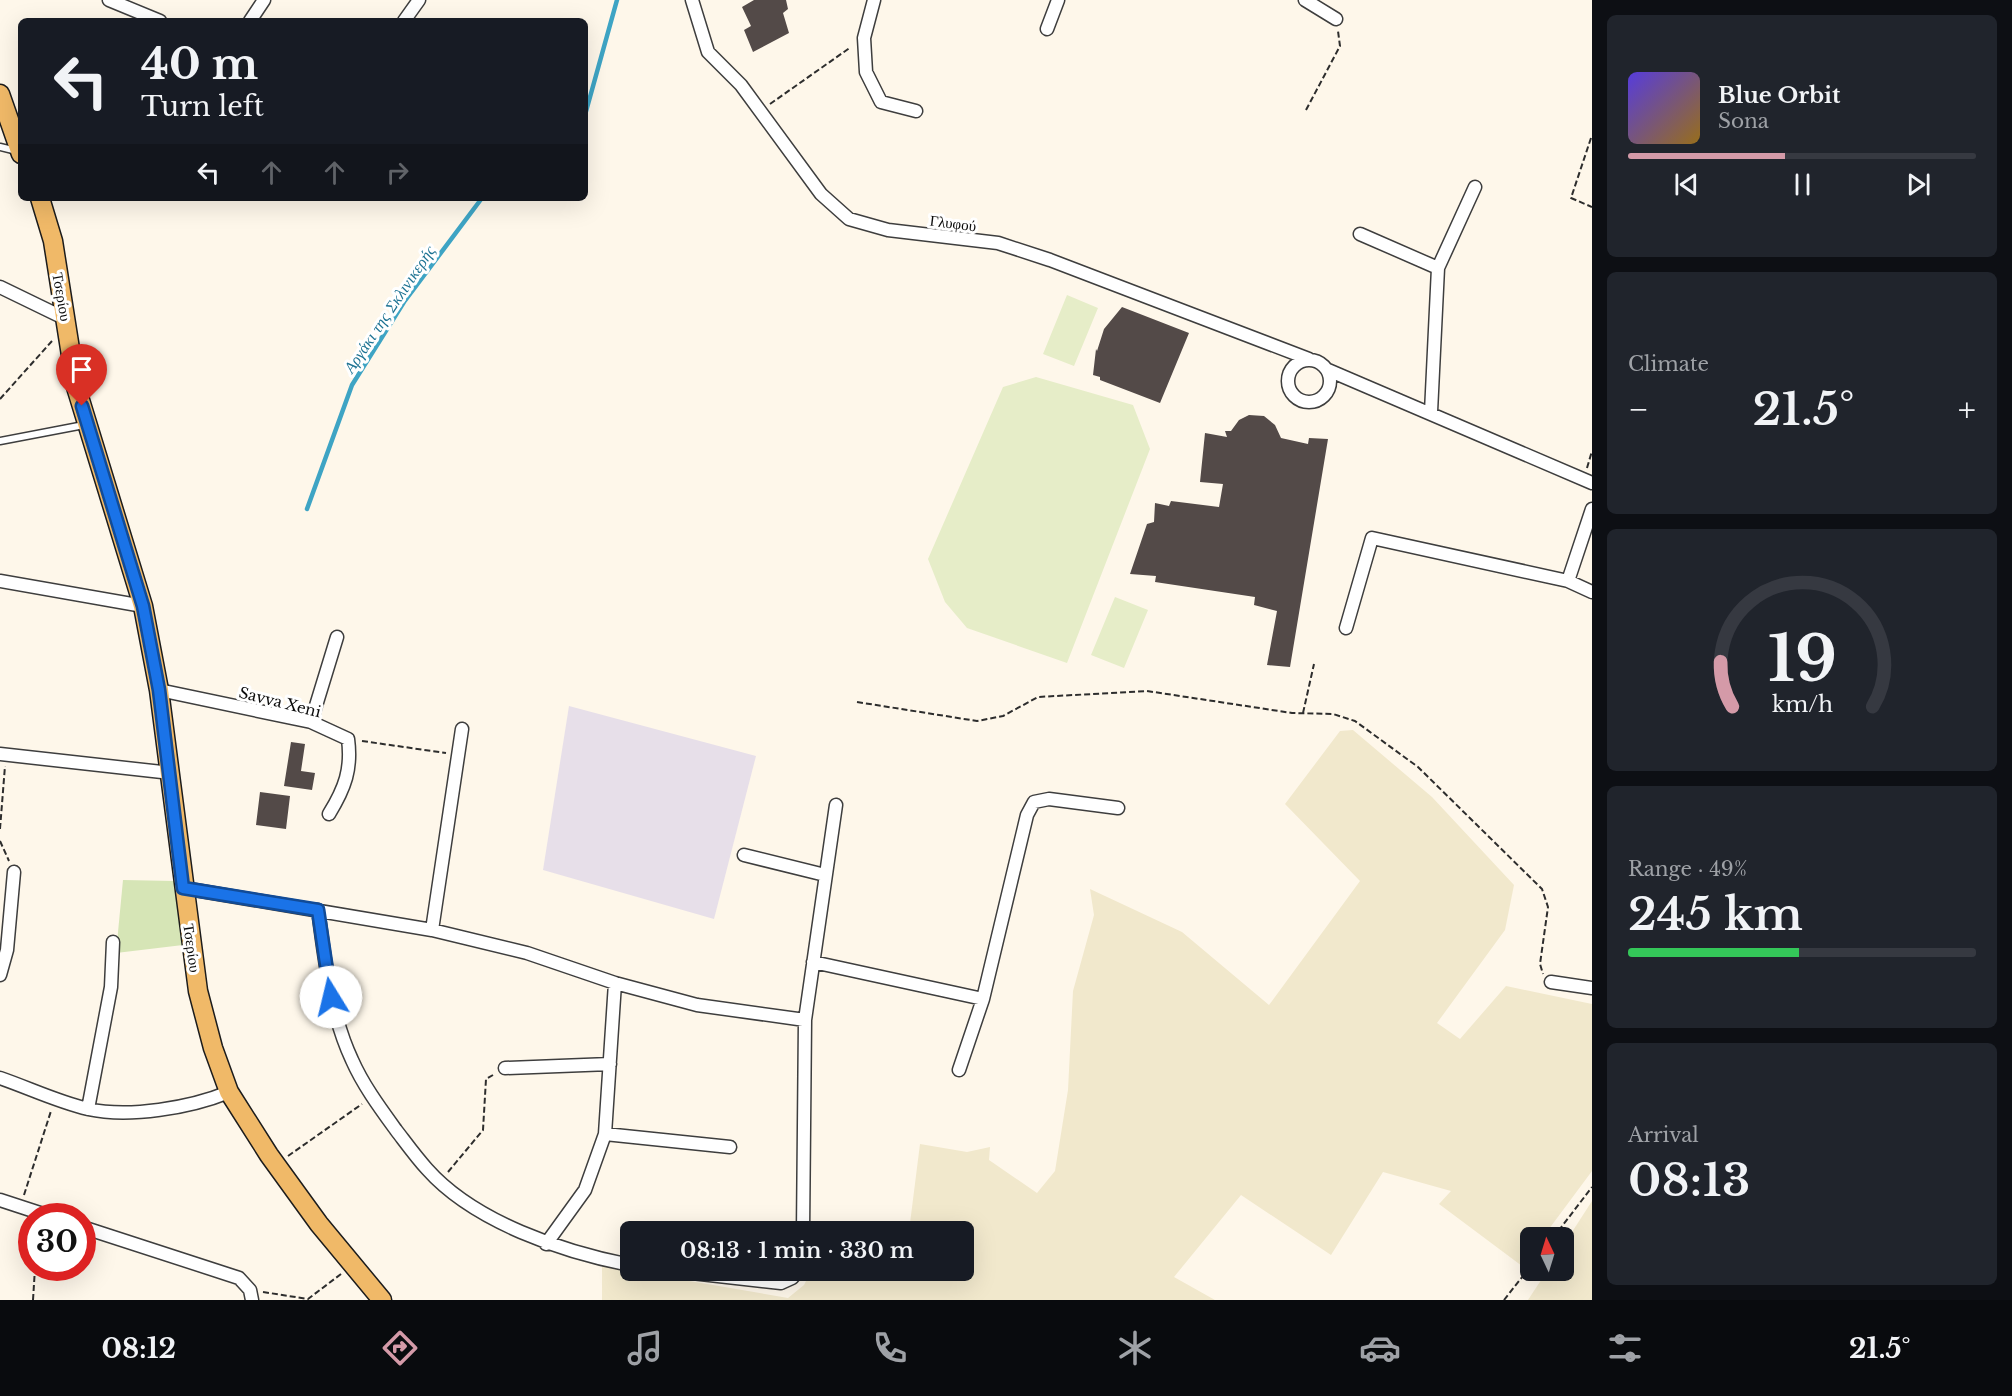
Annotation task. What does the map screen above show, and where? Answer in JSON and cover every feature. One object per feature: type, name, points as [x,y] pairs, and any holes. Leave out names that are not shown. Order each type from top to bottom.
[{"type":"main road","points":[[0,94],[18,145]]},
{"type":"main road","name":"Τσερίου","points":[[41,201],[53,241],[76,387],[143,606],[159,690],[171,773],[183,888],[198,991],[213,1048],[229,1092],[276,1165],[382,1300]]},
{"type":"street","points":[[109,0],[150,18]]},
{"type":"street","points":[[252,18],[264,0]]},
{"type":"street","points":[[406,18],[419,0]]},
{"type":"street","name":"Γλυφού","points":[[692,0],[708,52],[741,85],[821,194],[849,219],[888,230],[998,243],[1050,260],[1309,359]]},
{"type":"street","points":[[874,0],[864,38],[866,72],[881,102],[916,111]]},
{"type":"street","points":[[1047,30],[1058,0]]},
{"type":"street","points":[[1305,0],[1336,19]]},
{"type":"street","points":[[1431,412],[1438,268],[1475,187]]},
{"type":"street","points":[[1360,234],[1438,268]]},
{"type":"street","points":[[0,287],[67,321]]},
{"type":"street","points":[[1328,370],[1331,381],[1328,391],[1320,399],[1310,403],[1299,400],[1291,392],[1287,381],[1290,370],[1298,363],[1309,359],[1320,362],[1328,370],[1431,412],[1592,483]]},
{"type":"street","points":[[1568,581],[1592,509]]},
{"type":"street","points":[[1346,628],[1371,538],[1568,581],[1592,592]]},
{"type":"street","points":[[0,581],[143,606]]},
{"type":"street","points":[[311,722],[337,637]]},
{"type":"street","name":"Savva Xeni","points":[[159,690],[311,722],[348,739]]},
{"type":"street","points":[[432,930],[462,729]]},
{"type":"street","points":[[329,814],[348,781],[351,760],[348,739]]},
{"type":"street","points":[[3,754],[171,773]]},
{"type":"street","points":[[959,1070],[983,999],[1027,815],[1034,802],[1050,799],[1118,808]]},
{"type":"street","points":[[803,1221],[805,1020],[836,805]]},
{"type":"street","points":[[744,855],[825,875]]},
{"type":"street","points":[[0,975],[7,950],[14,872]]},
{"type":"street","points":[[183,888],[432,930],[527,953],[615,983],[697,1005],[805,1020]]},
{"type":"street","points":[[318,910],[331,997],[352,1060],[373,1096],[428,1171],[460,1197],[505,1225],[546,1244],[620,1262]]},
{"type":"street","points":[[88,1109],[111,987],[113,942]]},
{"type":"street","points":[[813,962],[983,999]]},
{"type":"street","points":[[1551,982],[1592,988]]},
{"type":"street","points":[[546,1244],[585,1190],[605,1134],[615,983]]},
{"type":"street","points":[[505,1068],[610,1064]]},
{"type":"street","points":[[0,1078],[88,1109],[118,1112],[199,1104],[229,1092]]},
{"type":"street","points":[[605,1134],[730,1147]]},
{"type":"street","points":[[0,1200],[18,1206]]},
{"type":"street","points":[[96,1232],[239,1278],[251,1295]]},
{"type":"street","points":[[746,1281],[781,1283],[785,1281]]},
{"type":"lane","points":[[0,147],[18,152]]},
{"type":"lane","points":[[0,441],[87,425]]},
{"type":"path","points":[[1306,110],[1340,46],[1336,19]]},
{"type":"path","points":[[760,111],[864,38]]},
{"type":"path","points":[[1591,138],[1571,198],[1592,207]]},
{"type":"path","points":[[0,399],[67,321]]},
{"type":"path","points":[[1302,714],[1314,664]]},
{"type":"path","points":[[857,702],[977,721],[1003,716],[1038,697],[1147,691],[1302,714],[1333,714],[1355,721],[1418,767],[1542,889],[1548,907],[1540,964],[1541,971],[1551,982]]},
{"type":"path","points":[[348,739],[458,755]]},
{"type":"path","points":[[0,829],[3,754]]},
{"type":"path","points":[[0,841],[14,872]]},
{"type":"path","points":[[440,1181],[483,1130],[486,1079],[505,1068]]},
{"type":"path","points":[[276,1165],[373,1096]]},
{"type":"path","points":[[22,1203],[55,1097]]},
{"type":"path","points":[[1561,1227],[1592,1187]]},
{"type":"path","points":[[251,1295],[308,1299],[353,1265]]},
{"type":"path","points":[[1504,1300],[1520,1280]]},
{"type":"path","points":[[33,1300],[34,1281]]},
{"type":"shaded area","points":[[569,706],[756,756],[714,919],[543,870]]},
{"type":"shaded area","points":[[1353,730],[1432,797],[1514,885],[1505,930],[1437,1023],[1460,1039],[1506,986],[1592,1004],[1592,1171],[1550,1227],[1520,1227],[1520,1265],[1439,1204],[1451,1191],[1383,1172],[1331,1255],[1241,1195],[1174,1277],[1215,1300],[602,1300],[602,1266],[620,1269],[620,1281],[689,1281],[788,1298],[806,1281],[974,1281],[974,1221],[910,1221],[920,1144],[967,1152],[990,1147],[989,1160],[1037,1193],[1055,1171],[1068,1090],[1073,991],[1094,915],[1090,889],[1182,932],[1269,1005],[1360,881],[1285,804],[1340,731]]},
{"type":"shaded area","points":[[1592,1201],[1592,1300],[1528,1300],[1540,1281],[1574,1281],[1574,1229]]},
{"type":"green space","points":[[1067,295],[1098,308],[1074,366],[1043,354]]},
{"type":"green space","points":[[1036,377],[1133,405],[1150,449],[1067,663],[967,628],[945,602],[928,559],[1003,387]]},
{"type":"green space","points":[[1115,597],[1148,610],[1124,668],[1091,655]]},
{"type":"green space","points":[[123,880],[174,881],[183,945],[116,953]]},
{"type":"building","points":[[754,0],[786,0],[788,9],[783,13],[789,33],[753,52],[744,30],[751,26],[742,7]]},
{"type":"building","points":[[1122,307],[1189,333],[1160,403],[1100,380],[1100,377],[1093,375],[1096,349],[1097,351],[1104,329]]},
{"type":"building","points":[[1249,415],[1264,416],[1275,425],[1281,438],[1308,444],[1309,438],[1328,439],[1290,667],[1267,665],[1277,611],[1254,605],[1255,597],[1155,582],[1156,576],[1130,574],[1147,524],[1154,522],[1155,503],[1169,506],[1171,501],[1219,507],[1223,484],[1200,482],[1205,433],[1227,437],[1225,431],[1231,431],[1239,420]]},
{"type":"building","points":[[291,742],[305,744],[301,771],[315,773],[312,790],[284,786]]},
{"type":"building","points":[[260,792],[290,796],[286,829],[256,825]]},
{"type":"waterway","name":"Αργάκι της Σκλινικερής","points":[[588,104],[617,0]]},
{"type":"waterway","name":"Αργάκι της Σκλινικερής","points":[[307,509],[352,385],[404,302],[480,201]]},
{"type":"route","points":[[82,406],[143,606],[159,690],[171,773],[183,888],[318,910],[331,997]]}]
